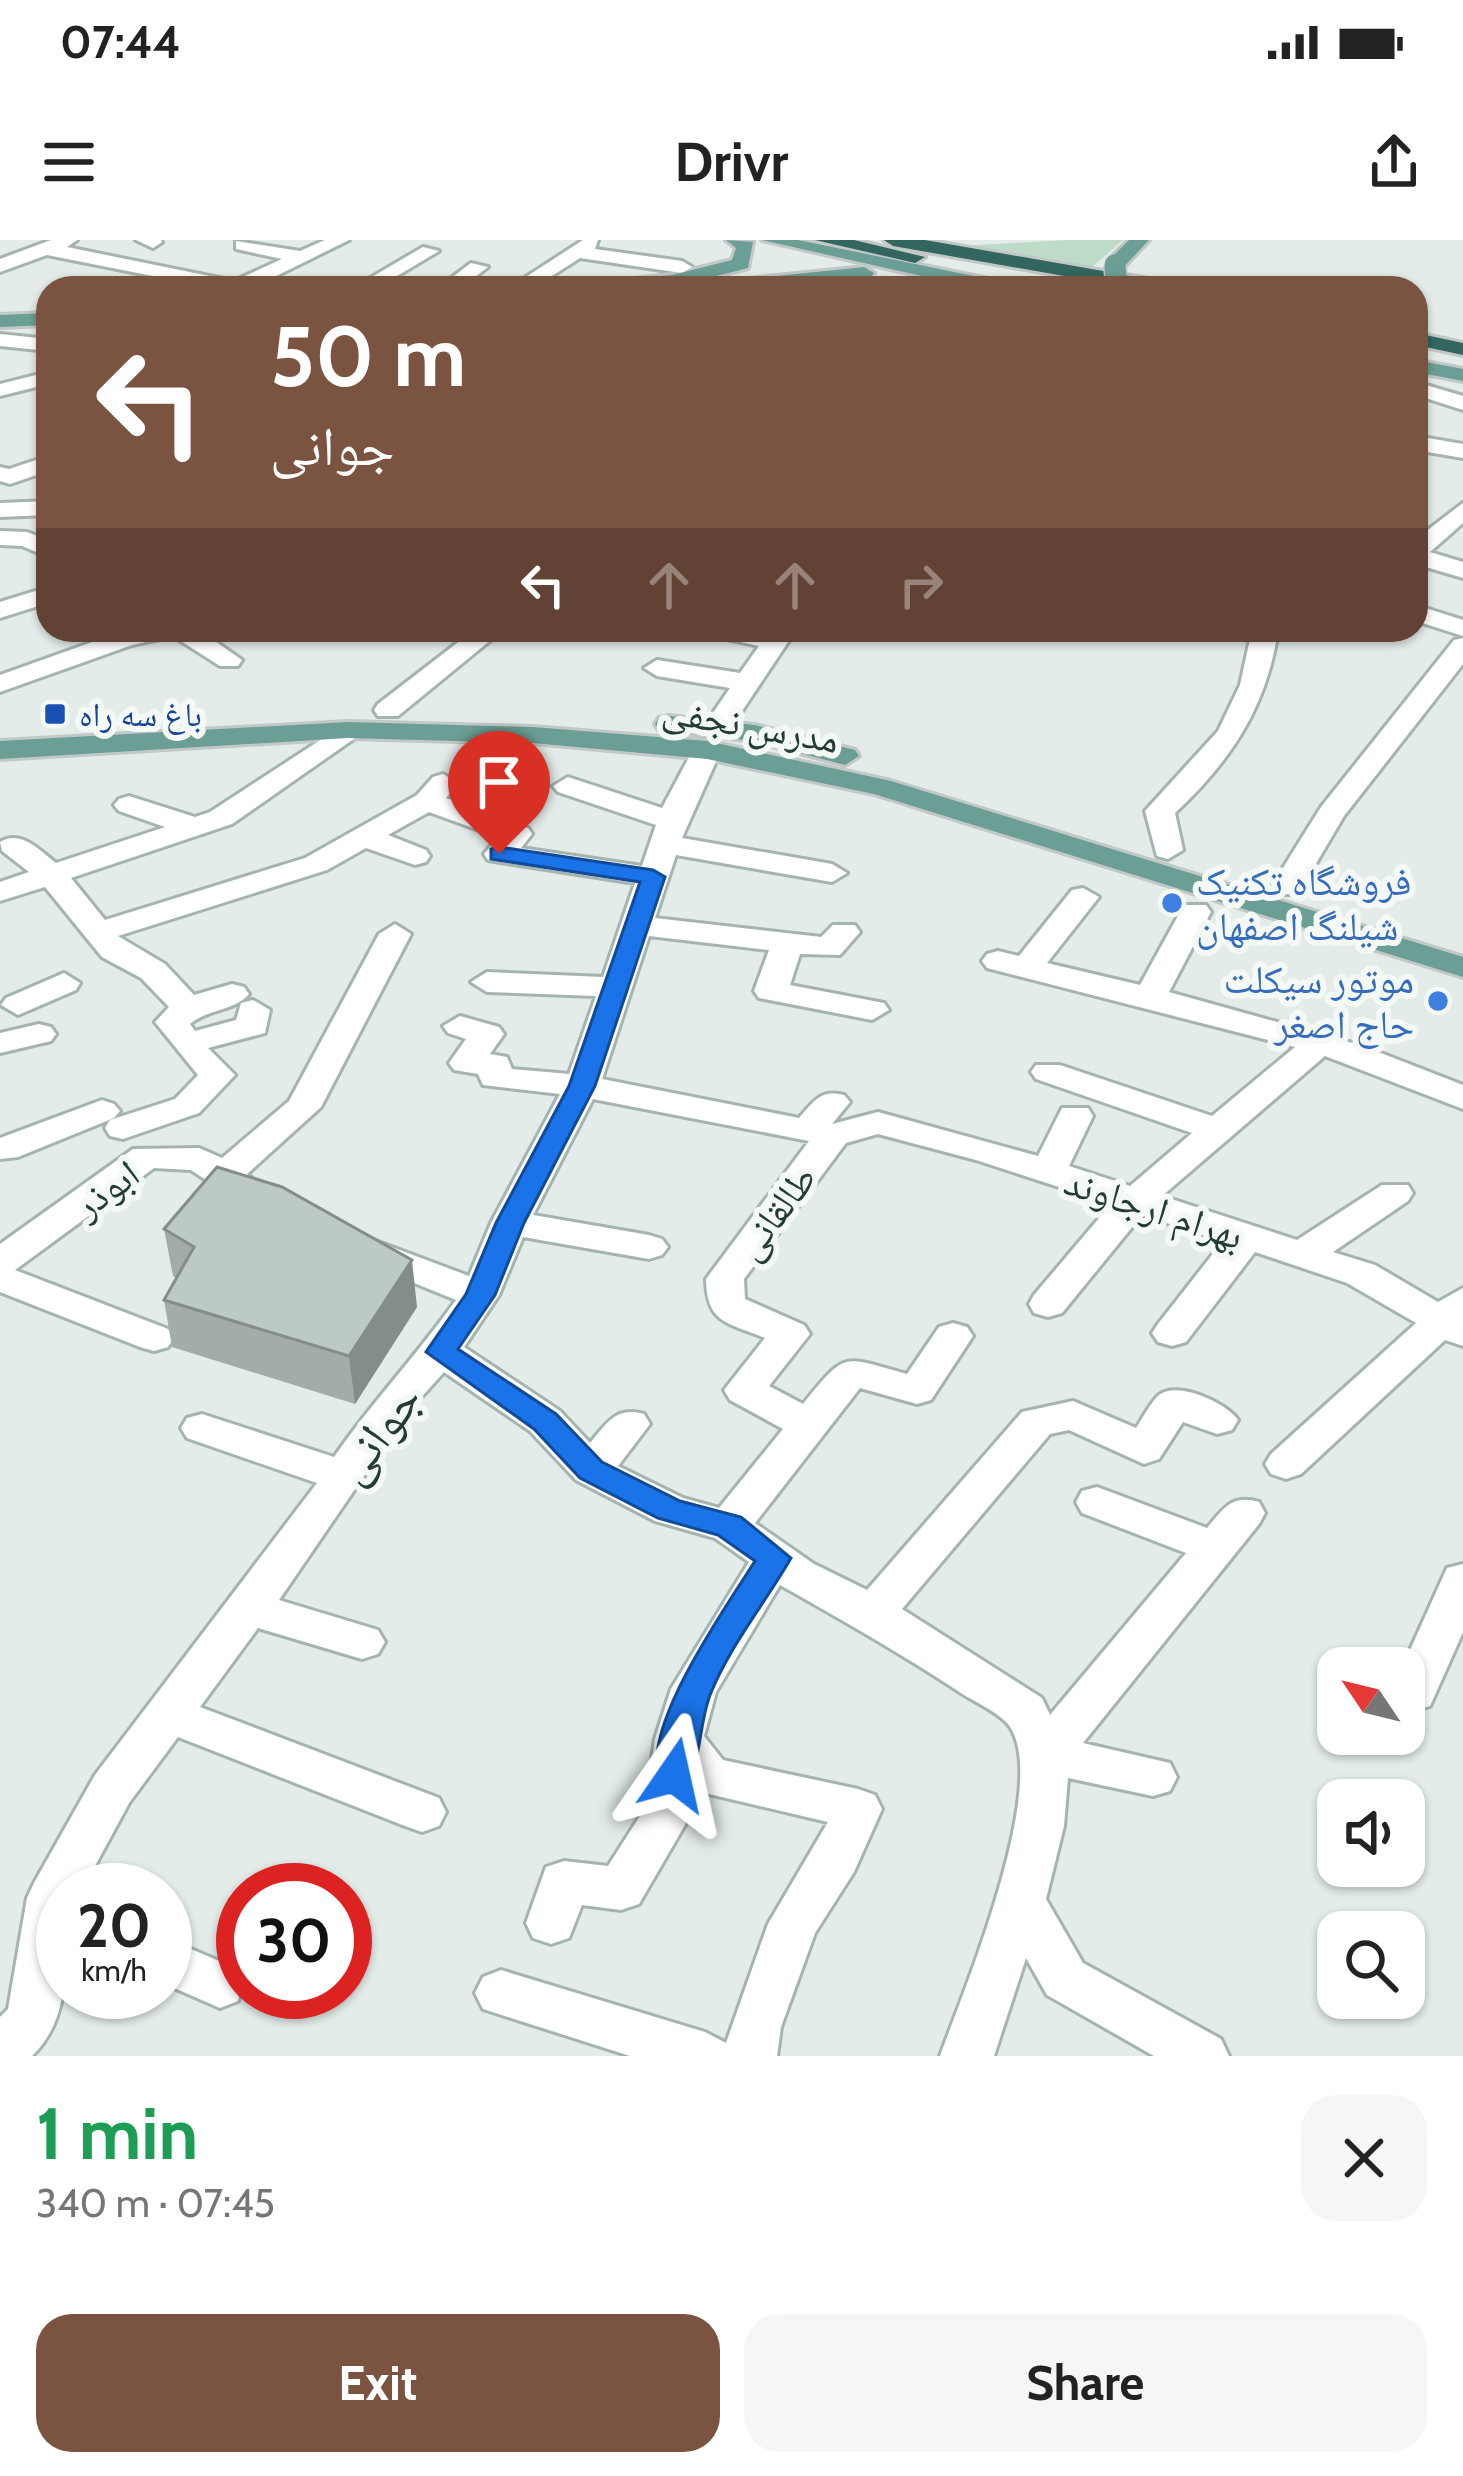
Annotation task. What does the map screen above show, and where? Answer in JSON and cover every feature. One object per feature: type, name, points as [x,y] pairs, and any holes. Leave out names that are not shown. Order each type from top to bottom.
[{"type":"highway","points":[[824,240],[1013,276]]},
{"type":"highway","points":[[893,240],[1098,276]]},
{"type":"highway","points":[[1428,331],[1463,338]]},
{"type":"highway","points":[[1428,342],[1463,349]]},
{"type":"main road","points":[[735,240],[746,247],[741,264]]},
{"type":"main road","points":[[771,240],[929,276]]},
{"type":"main road","points":[[1116,276],[1115,266],[1140,240]]},
{"type":"main road","points":[[692,276],[776,261],[800,268],[804,276]]},
{"type":"main road","points":[[820,276],[912,270]]},
{"type":"main road","points":[[0,309],[36,308]]},
{"type":"main road","points":[[0,321],[36,320]]},
{"type":"main road","points":[[1428,362],[1463,369]]},
{"type":"main road","name":"مدرس نجفی","points":[[0,728],[388,710],[712,738],[950,783],[1287,887],[1456,952]]},
{"type":"main road","name":"مدرس نجفی","points":[[0,750],[348,730],[712,738],[1456,952]]},
{"type":"street","points":[[1,265],[68,240]]},
{"type":"street","points":[[262,276],[340,240]]},
{"type":"street","points":[[535,276],[577,245],[636,240]]},
{"type":"street","points":[[242,245],[302,257]]},
{"type":"street","points":[[577,245],[682,267]]},
{"type":"street","points":[[48,249],[142,268],[186,267],[210,276]]},
{"type":"street","points":[[385,276],[430,251]]},
{"type":"street","points":[[175,276],[186,267]]},
{"type":"street","points":[[465,276],[478,267]]},
{"type":"street","points":[[117,276],[142,268]]},
{"type":"street","points":[[0,340],[36,344]]},
{"type":"street","points":[[0,390],[36,376]]},
{"type":"street","points":[[1428,392],[1463,403]]},
{"type":"street","points":[[1428,445],[1463,452]]},
{"type":"street","points":[[0,474],[10,477],[36,467]]},
{"type":"street","points":[[0,510],[36,508]]},
{"type":"street","points":[[1428,543],[1463,510]]},
{"type":"street","points":[[3,549],[36,547]]},
{"type":"street","points":[[1428,558],[1463,570]]},
{"type":"street","points":[[0,610],[36,599]]},
{"type":"street","points":[[1428,617],[1463,628]]},
{"type":"street","points":[[0,684],[114,642]]},
{"type":"street","points":[[201,642],[229,660]]},
{"type":"street","points":[[388,710],[475,642]]},
{"type":"street","points":[[441,1352],[480,1295],[510,1223],[582,1086],[663,847],[712,738],[775,642]]},
{"type":"street","points":[[1168,850],[1160,811],[1194,782],[1232,737],[1262,665],[1264,642]]},
{"type":"street","points":[[1287,887],[1331,813],[1456,652]]},
{"type":"street","points":[[657,668],[746,682]]},
{"type":"street","points":[[0,892],[196,827],[279,782],[348,730]]},
{"type":"street","points":[[568,787],[663,847]]},
{"type":"street","points":[[98,932],[172,894],[233,890],[316,864],[435,792],[517,835],[499,854],[663,847],[832,872]]},
{"type":"street","points":[[129,805],[196,827]]},
{"type":"street","points":[[362,836],[415,856]]},
{"type":"street","points":[[13,845],[50,873],[113,950],[153,971],[188,1008]]},
{"type":"street","points":[[233,890],[262,915]]},
{"type":"street","points":[[1083,897],[1013,965],[1397,1067],[1463,1098]]},
{"type":"street","points":[[1149,1000],[1195,912]]},
{"type":"street","points":[[638,925],[829,948],[844,932]]},
{"type":"street","points":[[222,1176],[303,1107],[394,934]]},
{"type":"street","points":[[788,943],[771,991],[872,1010]]},
{"type":"street","points":[[17,1005],[64,983]]},
{"type":"street","points":[[497,989],[617,987]]},
{"type":"street","points":[[5,1149],[113,1119],[187,1106],[218,1076],[187,1043],[172,1022],[188,1008],[243,1002],[253,1026],[187,1043]]},
{"type":"street","name":"بهرام ارجاوند","points":[[460,1026],[487,1034],[466,1064],[495,1064],[495,1078],[760,1106],[824,1122],[878,1124],[1048,1172],[1360,1274],[1456,1319]]},
{"type":"street","points":[[0,1043],[39,1034]]},
{"type":"street","points":[[1048,1304],[1132,1202],[1319,1044]]},
{"type":"street","points":[[1048,1072],[1217,1130]]},
{"type":"street","points":[[1048,1172],[1076,1116]]},
{"type":"street","name":"طالقانی","points":[[809,1425],[744,1390],[790,1334],[714,1320],[725,1279],[824,1122]]},
{"type":"street","name":"ابوذر","points":[[0,1262],[146,1157],[200,1159],[293,1215]]},
{"type":"street","points":[[1300,1256],[1395,1192]]},
{"type":"street","points":[[510,1223],[649,1247]]},
{"type":"street","points":[[343,1238],[421,1275],[480,1295]]},
{"type":"street","points":[[1172,1333],[1245,1239]]},
{"type":"street","points":[[0,1277],[154,1338]]},
{"type":"street","points":[[1286,1464],[1456,1319]]},
{"type":"street","points":[[729,1526],[851,1372],[917,1390],[953,1336]]},
{"type":"street","name":"جوانی","points":[[71,1863],[112,1789],[393,1403],[441,1352],[545,1421],[591,1470],[670,1510],[729,1526],[1025,1711],[1046,1754]]},
{"type":"street","points":[[873,1613],[1037,1422],[1073,1415],[1144,1449],[1175,1403],[1217,1420]]},
{"type":"street","points":[[591,1470],[629,1424]]},
{"type":"street","points":[[202,1428],[344,1476]]},
{"type":"street","points":[[967,2056],[1040,1826],[1046,1754],[1230,1531],[1097,1502]]},
{"type":"street","points":[[551,1923],[564,1882],[621,1889],[669,1811],[679,1739],[694,1690],[774,1558]]},
{"type":"street","points":[[1425,1668],[1463,1580]]},
{"type":"street","points":[[248,1608],[362,1642]]},
{"type":"street","points":[[168,1714],[422,1812]]},
{"type":"street","points":[[679,1739],[708,1776],[859,1809],[837,1858],[793,1924],[755,2026],[750,2056]]},
{"type":"street","points":[[1046,1754],[1154,1777]]},
{"type":"street","points":[[1020,1900],[1065,1979],[1202,2056]]},
{"type":"street","points":[[501,1993],[705,2056]]},
{"type":"street","name":"جوانی","points":[[0,2052],[36,2011]]},
{"type":"green space","points":[[1123,240],[1090,269],[958,246]]},
{"type":"building","points":[[217,1167],[282,1187],[412,1260],[349,1356],[164,1300],[194,1247],[164,1229]]},
{"type":"place","name":"باغ سه راه","points":[[55,714]]},
{"type":"place","name":"فروشگاه تکنیک شیلنگ اصفهان","points":[[1172,903]]},
{"type":"place","name":"موتور سیکلت حاج اصغر","points":[[1438,1001]]},
{"type":"route","points":[[499,854],[653,877],[582,1086],[510,1223],[480,1295],[441,1352],[545,1421],[591,1470],[670,1510],[729,1526],[774,1558],[739,1623],[694,1690],[674,1775]]}]
